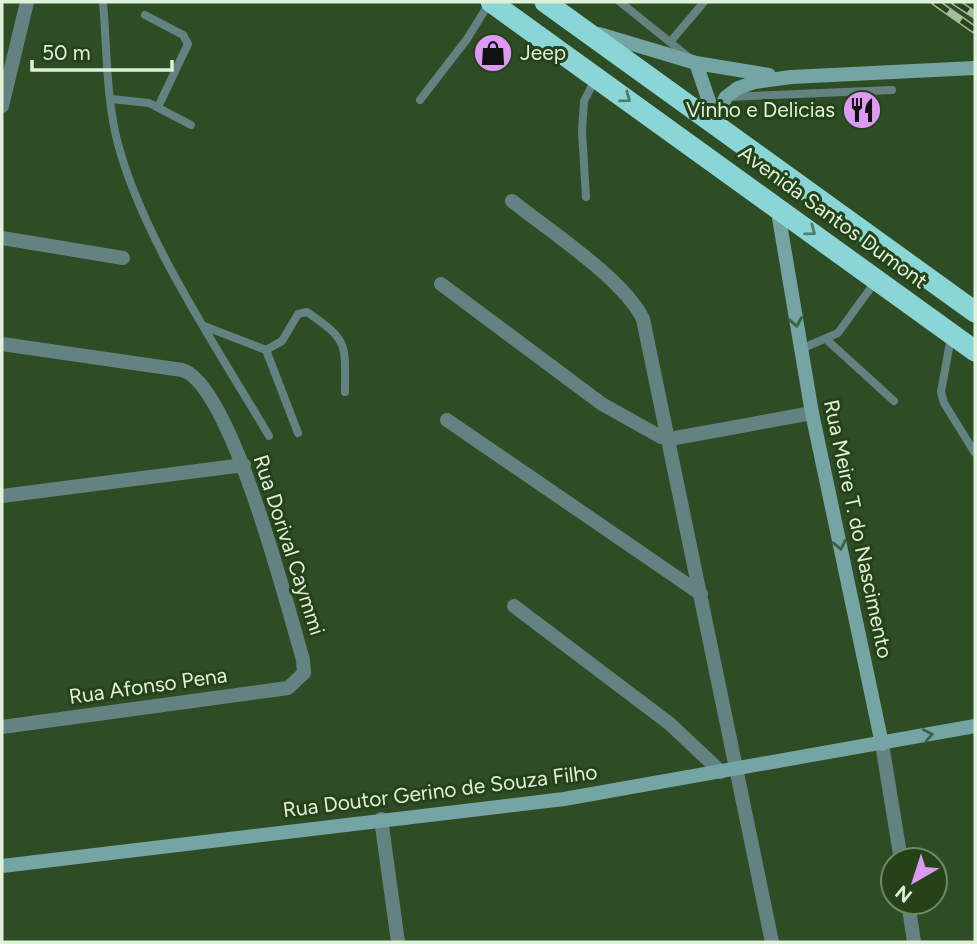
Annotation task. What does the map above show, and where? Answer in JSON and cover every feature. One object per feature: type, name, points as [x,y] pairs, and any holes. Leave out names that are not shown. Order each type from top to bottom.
[{"type":"highway","name":"Avenida Santos Dumont","points":[[490,2],[975,351]]},
{"type":"highway","name":"Avenida Santos Dumont","points":[[561,9],[975,312]]},
{"type":"main road","points":[[561,9],[627,44],[696,63],[791,77]]},
{"type":"main road","points":[[696,63],[713,119]]},
{"type":"main road","points":[[713,119],[726,97],[738,88],[755,82],[791,77],[975,68]]},
{"type":"main road","name":"Rua Meire T. do Nascimento","points":[[776,206],[812,413],[882,744]]},
{"type":"main road","name":"Rua Doutor Gerino de Souza Filho","points":[[2,866],[564,799],[975,726]]},
{"type":"street","points":[[2,106],[27,2]]},
{"type":"street","points":[[512,201],[615,284],[638,310],[652,353],[772,942]]},
{"type":"street","points":[[2,238],[123,258]]},
{"type":"street","points":[[441,284],[602,404],[651,433],[670,439],[812,413]]},
{"type":"street","name":"Rua Dorival Caymmi","points":[[2,344],[190,373],[205,392],[244,465],[303,660],[304,673],[299,681]]},
{"type":"street","points":[[447,420],[701,594]]},
{"type":"street","points":[[2,496],[244,465]]},
{"type":"street","points":[[514,607],[670,724],[721,772]]},
{"type":"street","name":"Rua Afonso Pena","points":[[2,727],[258,693],[288,688],[299,681]]},
{"type":"street","name":"Rua Meire T. do Nascimento","points":[[882,744],[899,846]]},
{"type":"street","points":[[381,819],[398,942]]},
{"type":"street","points":[[910,916],[914,942]]},
{"type":"lane","points":[[103,2],[117,142],[131,186],[204,326],[269,436]]},
{"type":"lane","points":[[420,100],[467,39],[490,2]]},
{"type":"lane","points":[[620,2],[696,63]]},
{"type":"lane","points":[[671,41],[704,2]]},
{"type":"lane","points":[[145,15],[183,35],[188,44],[158,107]]},
{"type":"lane","points":[[586,197],[582,131],[584,101],[597,77]]},
{"type":"lane","points":[[726,97],[892,90]]},
{"type":"lane","points":[[111,99],[134,100],[158,107],[191,125]]},
{"type":"lane","points":[[801,349],[838,333],[877,279]]},
{"type":"lane","points":[[266,350],[282,341],[298,314],[307,312],[342,339],[345,353],[345,392]]},
{"type":"lane","points":[[204,326],[266,350],[298,433]]},
{"type":"lane","points":[[952,334],[941,393],[944,403],[975,453]]},
{"type":"lane","points":[[827,340],[894,401]]},
{"type":"railway","points":[[935,2],[975,30]]},
{"type":"railway","points":[[955,2],[975,15]]},
{"type":"place","name":"Jeep","points":[[493,53]]},
{"type":"place","name":"Vinho e Delicias","points":[[862,110]]}]
